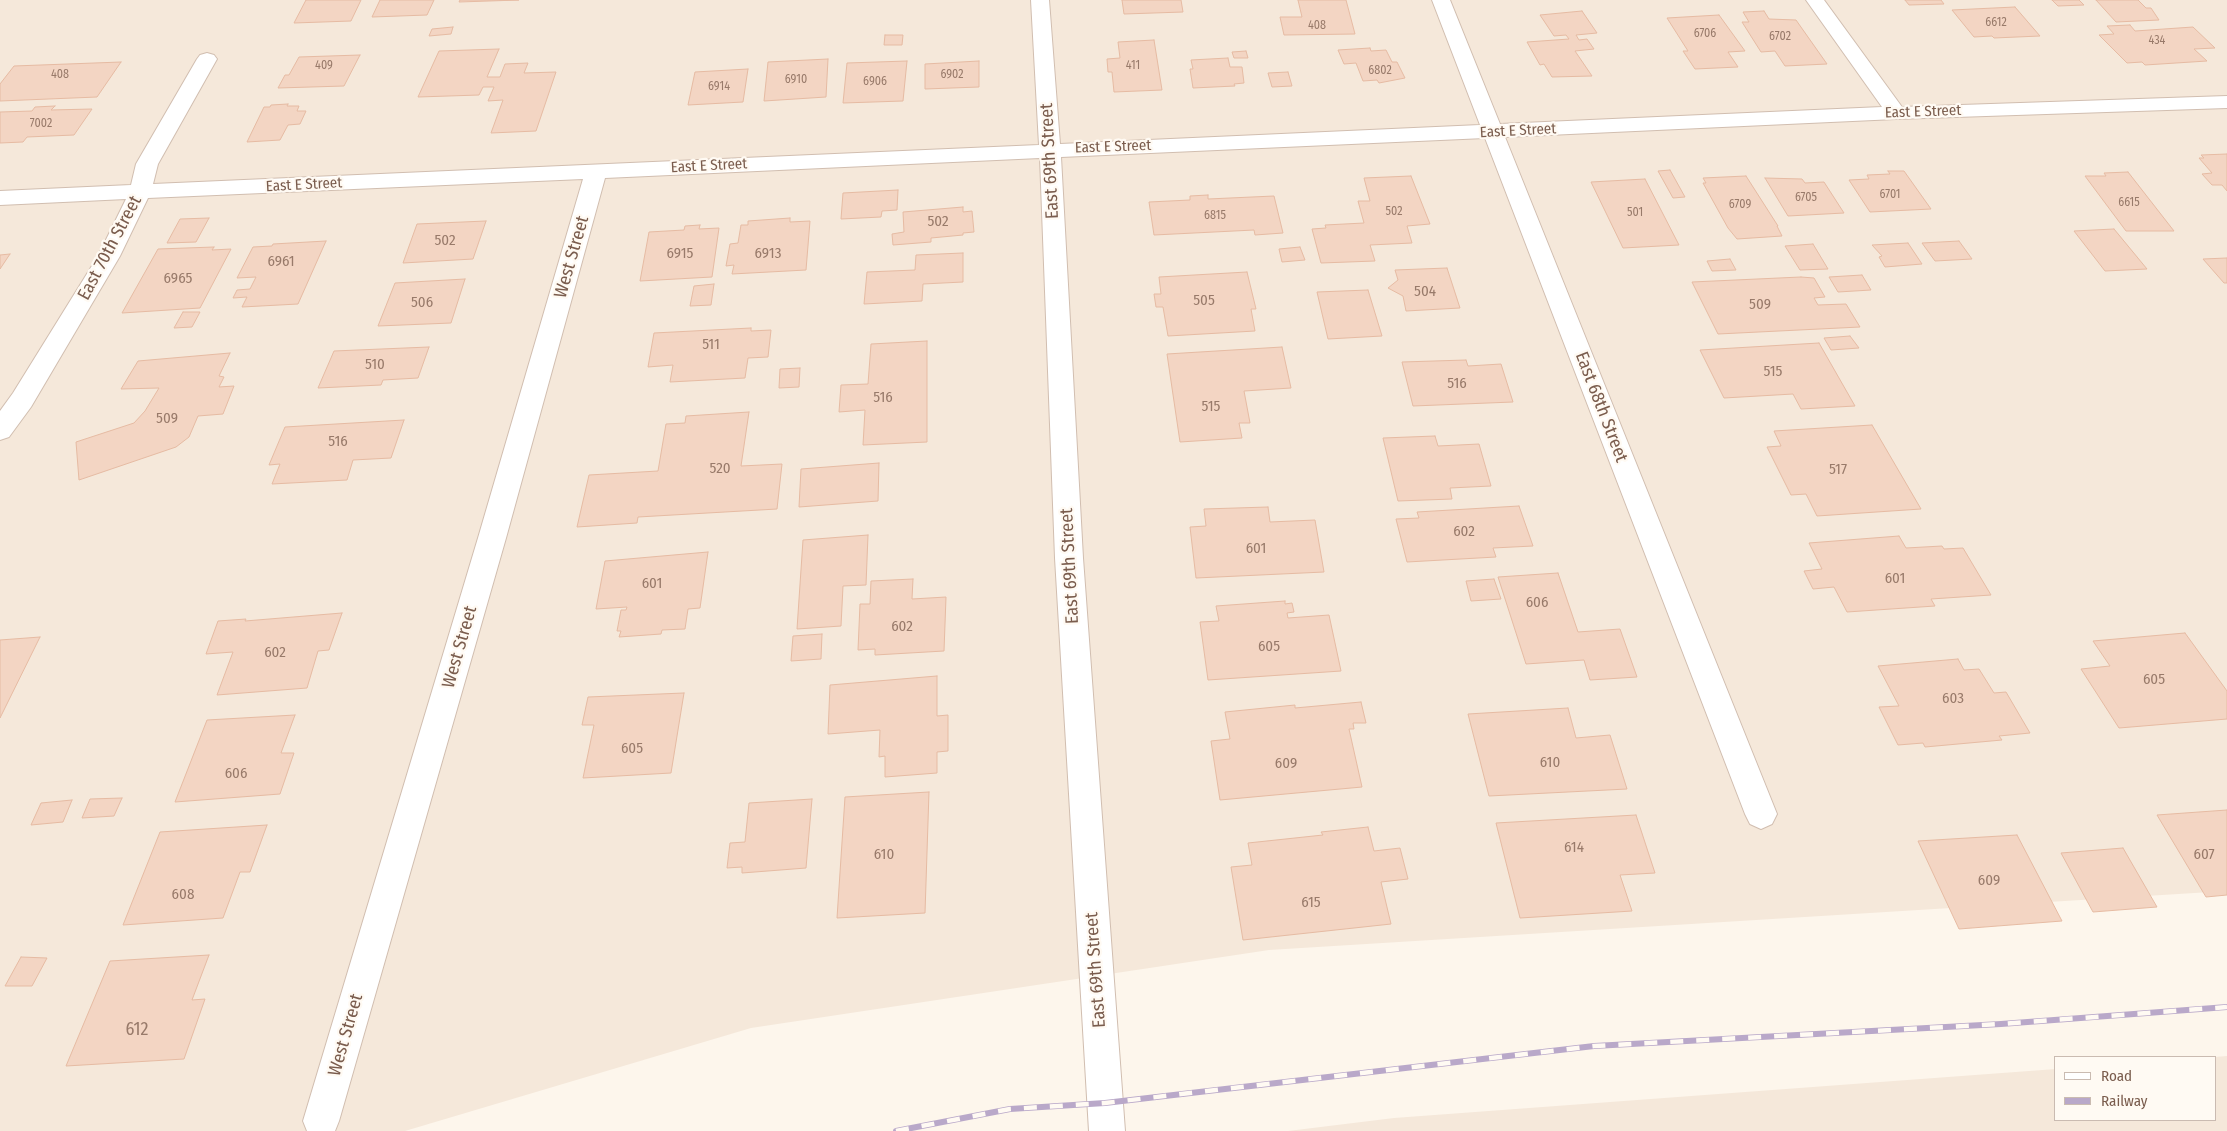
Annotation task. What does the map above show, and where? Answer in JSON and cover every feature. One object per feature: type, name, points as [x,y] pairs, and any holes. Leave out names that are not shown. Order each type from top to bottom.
[{"type":"street","name":"East 69th Street","points":[[1040,0],[1050,149],[1069,558],[1107,1131]]},
{"type":"street","name":"East 68th Street","points":[[1441,0],[1761,814]]},
{"type":"street","points":[[1815,0],[1896,113]]},
{"type":"street","name":"East 70th Street","points":[[0,430],[22,400],[109,256],[140,192],[147,164],[207,59]]},
{"type":"street","name":"East E Street","points":[[0,198],[596,172],[1050,149],[1493,132],[1896,113],[2227,102]]},
{"type":"street","name":"West Street","points":[[321,1121],[490,547],[596,172]]},
{"type":"shaded area","points":[[0,0],[2227,0],[2227,891],[1269,950],[751,1028],[405,1131],[0,1131]]},
{"type":"shaded area","points":[[2227,1056],[2227,1131],[1288,1131],[1394,1118],[2054,1069],[2054,1121],[2217,1121],[2217,1057]]},
{"type":"building","points":[[306,0],[361,0],[351,21],[294,23]]},
{"type":"building","points":[[380,0],[434,0],[427,15],[372,17]]},
{"type":"building","points":[[460,0],[519,0],[459,2]]},
{"type":"building","points":[[1122,0],[1181,0],[1183,12],[1124,14]]},
{"type":"building","points":[[1298,0],[1346,0],[1355,34],[1284,35],[1280,17],[1302,17]]},
{"type":"building","points":[[1905,0],[1941,0],[1944,4],[1909,5]]},
{"type":"building","points":[[2052,0],[2079,0],[2084,5],[2058,6]]},
{"type":"building","points":[[2096,0],[2138,0],[2146,8],[2151,8],[2159,20],[2116,22]]},
{"type":"building","points":[[2015,7],[2040,36],[1974,37],[1952,10]]},
{"type":"building","points":[[1582,11],[1597,33],[1576,35],[1579,40],[1587,39],[1594,49],[1575,51],[1592,76],[1552,77],[1544,64],[1540,65],[1527,42],[1569,39],[1566,35],[1554,36],[1540,15]]},
{"type":"building","points":[[1764,11],[1769,19],[1796,20],[1827,64],[1785,66],[1775,51],[1761,52],[1742,22],[1749,22],[1743,12]]},
{"type":"building","points":[[1719,15],[1745,51],[1728,52],[1738,67],[1695,69],[1683,51],[1688,51],[1667,18]]},
{"type":"building","points":[[2130,25],[2135,31],[2193,27],[2215,48],[2194,49],[2207,61],[2145,65],[2142,62],[2127,63],[2099,35],[2114,34],[2107,26]]},
{"type":"building","points":[[453,27],[451,34],[429,36],[432,29]]},
{"type":"building","points":[[885,35],[903,35],[902,45],[884,45]]},
{"type":"building","points":[[1154,40],[1162,90],[1114,92],[1112,72],[1108,72],[1107,59],[1120,58],[1118,42]]},
{"type":"building","points":[[1370,48],[1371,51],[1386,50],[1392,62],[1397,62],[1405,78],[1379,83],[1377,80],[1363,81],[1356,63],[1344,64],[1338,50]]},
{"type":"building","points":[[499,49],[487,77],[500,77],[505,64],[528,63],[524,73],[556,72],[536,131],[491,133],[503,100],[488,101],[494,87],[483,87],[479,95],[418,97],[439,51]]},
{"type":"building","points":[[1246,51],[1248,58],[1234,58],[1232,52]]},
{"type":"building","points":[[360,55],[344,86],[278,88],[285,75],[289,75],[299,57]]},
{"type":"building","points":[[1228,58],[1230,67],[1242,67],[1244,83],[1234,84],[1235,86],[1193,88],[1190,69],[1193,69],[1191,60]]},
{"type":"building","points":[[828,59],[826,97],[764,101],[768,62]]},
{"type":"building","points":[[907,61],[903,101],[843,103],[847,63]]},
{"type":"building","points":[[979,61],[979,87],[925,89],[925,64]]},
{"type":"building","points":[[121,62],[97,97],[0,101],[0,84],[14,66]]},
{"type":"building","points":[[748,69],[743,102],[688,105],[695,72]]},
{"type":"building","points":[[1288,72],[1292,86],[1272,87],[1268,73]]},
{"type":"building","points":[[288,104],[287,106],[299,106],[297,111],[306,111],[300,124],[288,125],[280,140],[247,142],[264,107]]},
{"type":"building","points":[[55,106],[51,110],[92,109],[74,135],[27,137],[23,142],[0,143],[0,112],[32,111],[35,107]]},
{"type":"building","points":[[2227,154],[2227,191],[2222,185],[2212,185],[2202,174],[2212,173],[2199,158],[2204,158],[2201,155]]},
{"type":"building","points":[[1670,170],[1685,197],[1673,198],[1658,171]]},
{"type":"building","points":[[1888,171],[1904,171],[1931,209],[1870,212],[1849,180],[1869,179],[1867,175],[1890,174]]},
{"type":"building","points":[[2128,172],[2174,231],[2126,231],[2085,176],[2106,176],[2104,173]]},
{"type":"building","points":[[1411,176],[1430,224],[1407,226],[1412,243],[1370,245],[1375,261],[1321,263],[1312,229],[1326,228],[1325,225],[1364,223],[1358,201],[1370,201],[1364,178]]},
{"type":"building","points":[[1746,176],[1778,226],[1782,236],[1737,239],[1728,228],[1703,183],[1706,183],[1703,178]]},
{"type":"building","points":[[1765,178],[1802,179],[1805,183],[1824,182],[1844,213],[1788,216]]},
{"type":"building","points":[[1645,179],[1679,245],[1623,248],[1591,182]]},
{"type":"building","points":[[898,190],[897,210],[882,211],[881,217],[841,219],[843,193]]},
{"type":"building","points":[[1208,195],[1208,199],[1274,196],[1283,233],[1255,235],[1254,230],[1154,235],[1149,202],[1190,200],[1190,196]]},
{"type":"building","points":[[963,207],[963,212],[972,211],[974,232],[931,238],[931,242],[893,245],[892,234],[904,232],[903,212]]},
{"type":"building","points":[[209,218],[196,242],[167,243],[180,219]]},
{"type":"building","points":[[790,218],[790,222],[810,221],[806,270],[732,274],[734,265],[726,266],[730,244],[738,243],[741,225],[748,225],[748,221]]},
{"type":"building","points":[[486,221],[473,259],[403,263],[417,224]]},
{"type":"building","points":[[700,225],[699,229],[719,228],[712,277],[640,281],[649,232],[684,230],[685,226]]},
{"type":"building","points":[[2114,229],[2147,269],[2105,271],[2074,231]]},
{"type":"building","points":[[326,241],[298,304],[242,307],[247,297],[233,298],[237,290],[250,289],[256,277],[237,278],[253,247]]},
{"type":"building","points":[[1959,241],[1972,259],[1935,261],[1922,243]]},
{"type":"building","points":[[1908,243],[1922,264],[1885,267],[1879,257],[1882,256],[1872,245]]},
{"type":"building","points":[[1813,244],[1828,269],[1800,270],[1785,246]]},
{"type":"building","points":[[214,247],[212,250],[231,249],[200,308],[122,313],[158,249]]},
{"type":"building","points":[[1300,247],[1305,260],[1282,262],[1279,249]]},
{"type":"building","points":[[963,253],[963,282],[923,284],[922,301],[864,304],[867,272],[915,270],[916,255]]},
{"type":"building","points":[[10,254],[0,269],[0,255]]},
{"type":"building","points":[[2227,258],[2227,283],[2224,283],[2203,259]]},
{"type":"building","points":[[1730,259],[1736,270],[1712,271],[1707,261]]},
{"type":"building","points":[[1447,268],[1460,308],[1406,311],[1403,296],[1388,288],[1398,280],[1395,270]]},
{"type":"building","points":[[1247,272],[1256,309],[1251,309],[1255,331],[1168,336],[1163,307],[1156,307],[1154,294],[1161,294],[1159,277]]},
{"type":"building","points":[[1862,275],[1871,290],[1838,292],[1829,277]]},
{"type":"building","points":[[1814,278],[1825,297],[1814,298],[1818,305],[1846,304],[1860,327],[1718,334],[1692,282]]},
{"type":"building","points":[[465,279],[451,323],[378,326],[395,283]]},
{"type":"building","points":[[714,284],[711,305],[690,306],[694,286]]},
{"type":"building","points":[[1368,290],[1382,336],[1328,339],[1317,292]]},
{"type":"building","points":[[183,312],[200,312],[192,327],[174,328]]},
{"type":"building","points":[[751,328],[751,331],[771,330],[768,357],[748,358],[745,378],[670,382],[673,365],[648,367],[654,333]]},
{"type":"building","points":[[1850,336],[1859,348],[1831,350],[1824,338]]},
{"type":"building","points":[[927,341],[927,442],[863,445],[865,410],[839,412],[841,385],[868,384],[871,344]]},
{"type":"building","points":[[1819,343],[1855,406],[1801,409],[1793,394],[1724,398],[1700,350]]},
{"type":"building","points":[[429,347],[418,378],[383,380],[381,385],[318,388],[334,351]]},
{"type":"building","points":[[1282,347],[1291,388],[1244,391],[1250,423],[1239,423],[1242,438],[1180,442],[1167,354]]},
{"type":"building","points":[[230,353],[219,376],[224,377],[219,387],[234,386],[223,414],[198,416],[189,437],[176,447],[79,480],[76,442],[134,423],[145,411],[159,388],[121,389],[138,361]]},
{"type":"building","points":[[1466,360],[1468,366],[1501,364],[1513,402],[1413,406],[1402,362]]},
{"type":"building","points":[[800,368],[799,387],[779,388],[780,369]]},
{"type":"building","points":[[749,412],[741,466],[782,464],[777,509],[638,517],[637,523],[577,527],[589,475],[658,471],[666,424],[685,423],[686,416]]},
{"type":"building","points":[[404,420],[391,458],[353,460],[347,480],[272,484],[280,464],[269,465],[285,427]]},
{"type":"building","points":[[1872,425],[1921,509],[1817,516],[1806,494],[1791,495],[1767,447],[1781,446],[1774,431]]},
{"type":"building","points":[[1435,436],[1438,446],[1479,444],[1491,486],[1450,488],[1452,499],[1398,501],[1383,438]]},
{"type":"building","points":[[879,463],[878,501],[799,507],[801,469]]},
{"type":"building","points":[[1519,506],[1533,546],[1493,548],[1496,557],[1407,562],[1396,519],[1419,518],[1417,512]]},
{"type":"building","points":[[1268,507],[1270,522],[1315,520],[1324,572],[1196,578],[1190,527],[1206,526],[1204,509]]},
{"type":"building","points":[[868,535],[866,585],[843,586],[841,626],[797,629],[803,540]]},
{"type":"building","points":[[1899,536],[1906,548],[1942,546],[1944,549],[1963,548],[1991,595],[1931,599],[1935,606],[1847,612],[1834,587],[1813,589],[1804,571],[1822,569],[1809,543]]},
{"type":"building","points":[[708,552],[700,608],[688,609],[685,629],[662,630],[661,634],[619,637],[621,631],[617,631],[621,610],[626,610],[627,607],[596,609],[605,561]]},
{"type":"building","points":[[1558,573],[1578,632],[1620,629],[1637,677],[1590,680],[1584,660],[1526,664],[1498,577]]},
{"type":"building","points":[[913,579],[912,599],[946,597],[944,651],[875,655],[875,649],[858,650],[860,604],[870,604],[871,581]]},
{"type":"building","points":[[1494,579],[1501,599],[1471,601],[1466,581]]},
{"type":"building","points":[[1285,601],[1285,604],[1292,603],[1294,612],[1287,613],[1288,618],[1329,615],[1341,671],[1208,680],[1200,622],[1219,621],[1216,606]]},
{"type":"building","points":[[342,613],[329,650],[318,651],[307,688],[217,695],[233,652],[206,654],[218,621],[246,619],[245,621]]},
{"type":"building","points":[[2185,633],[2227,691],[2227,719],[2119,728],[2081,669],[2110,666],[2093,641]]},
{"type":"building","points":[[822,634],[821,659],[791,661],[793,636]]},
{"type":"building","points":[[40,637],[0,718],[0,640]]},
{"type":"building","points":[[1958,659],[1964,670],[1979,669],[1994,693],[2006,692],[2030,733],[1999,736],[2002,740],[1925,747],[1923,743],[1898,745],[1879,707],[1899,706],[1878,666]]},
{"type":"building","points":[[937,676],[937,716],[948,715],[948,751],[937,752],[937,773],[885,777],[885,756],[879,757],[880,730],[828,734],[830,685]]},
{"type":"building","points":[[684,693],[671,773],[583,778],[594,725],[582,725],[588,697]]},
{"type":"building","points":[[1361,702],[1366,723],[1353,723],[1354,729],[1349,729],[1362,787],[1220,800],[1211,741],[1230,739],[1225,712],[1295,705],[1295,708]]},
{"type":"building","points":[[1568,708],[1576,738],[1610,735],[1627,789],[1489,796],[1468,714]]},
{"type":"building","points":[[295,715],[281,753],[294,753],[280,794],[175,802],[207,720]]},
{"type":"building","points":[[929,792],[925,913],[837,918],[845,797]]},
{"type":"building","points":[[122,798],[114,816],[82,818],[90,799]]},
{"type":"building","points":[[812,799],[806,868],[742,873],[742,867],[727,868],[730,843],[745,842],[749,803]]},
{"type":"building","points":[[72,800],[63,822],[31,825],[41,803]]},
{"type":"building","points":[[2227,810],[2227,895],[2206,897],[2157,815]]},
{"type":"building","points":[[1636,815],[1655,873],[1620,875],[1632,911],[1520,918],[1496,823]]},
{"type":"building","points":[[267,825],[250,872],[240,872],[223,918],[123,925],[160,832]]},
{"type":"building","points":[[1368,827],[1374,851],[1400,848],[1408,879],[1381,882],[1391,924],[1243,940],[1231,867],[1252,865],[1248,843],[1323,835],[1321,832]]},
{"type":"building","points":[[2017,835],[2062,921],[1959,929],[1918,841]]},
{"type":"building","points":[[2123,848],[2157,907],[2093,912],[2061,853]]},
{"type":"building","points":[[209,955],[192,1000],[205,999],[184,1059],[66,1066],[110,961]]},
{"type":"building","points":[[21,957],[47,958],[32,986],[5,986]]},
{"type":"railway","points":[[896,1131],[1010,1109],[1105,1103],[1594,1046],[2001,1024],[2227,1007]]}]
